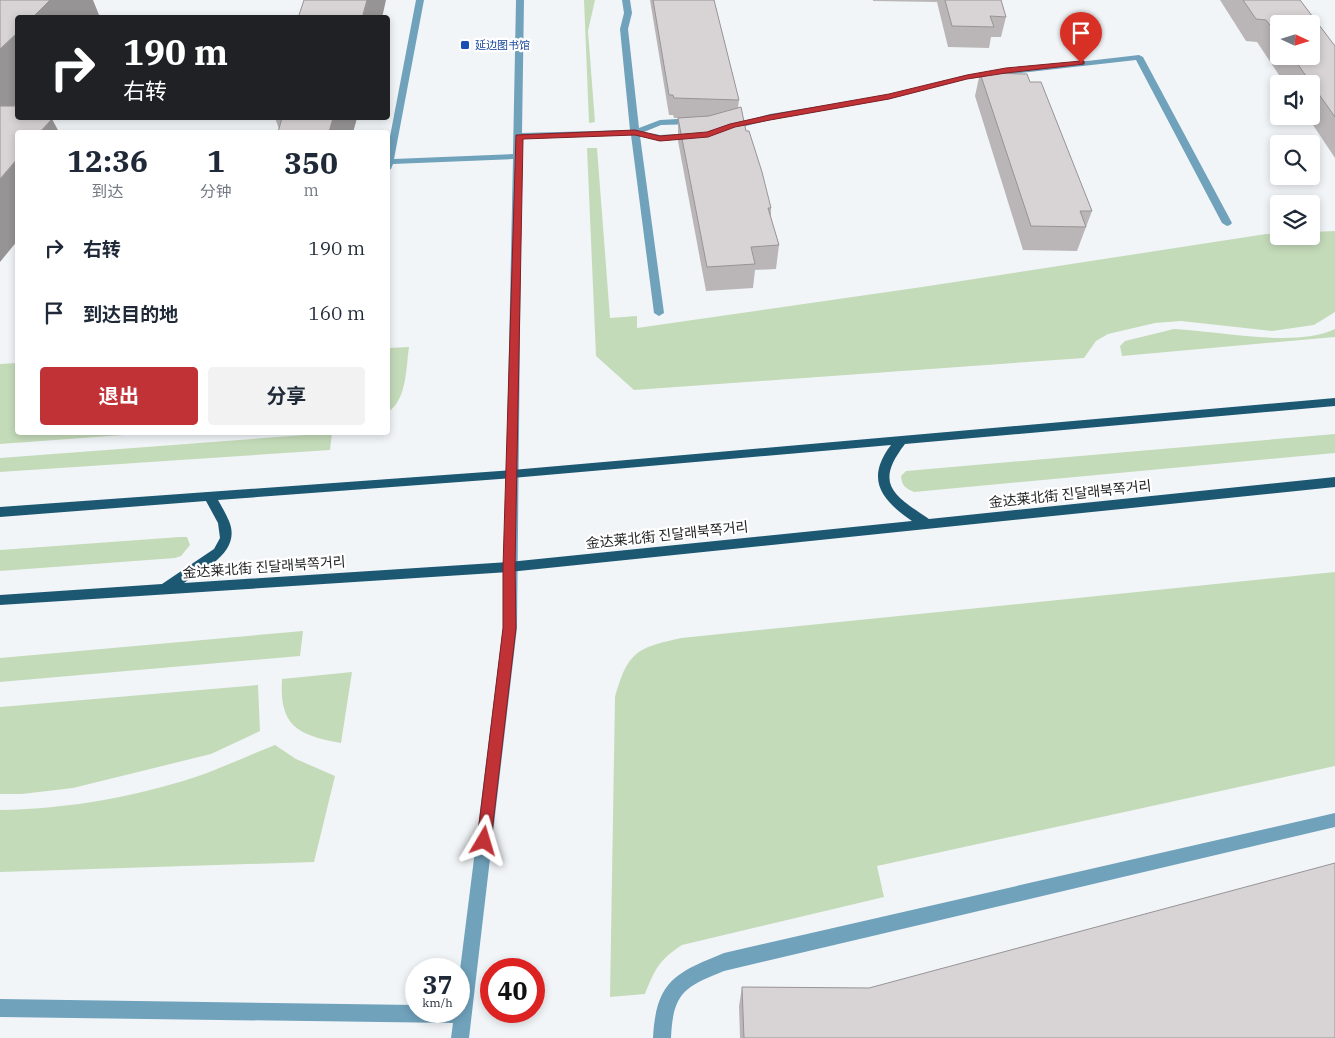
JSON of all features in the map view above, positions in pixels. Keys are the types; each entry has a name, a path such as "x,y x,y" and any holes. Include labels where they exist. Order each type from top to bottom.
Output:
{"main road":[{"path":"0,512 512,474 1335,402"},
{"path":"902,439 884,465 883,483 895,502 928,525"},
{"name":"金达莱北街 진달래북쪽거리","path":"0,600 509,567 1335,482"},
{"path":"165,589 219,552 226,538 224,523 209,496"}],"street":[{"path":"390,154 420,0"},
{"path":"470,958 510,628 509,567 519,156 520,0"},
{"path":"626,0 628,13 624,29 635,132 659,313"},
{"path":"519,136 635,132 660,138 714,130 889,97 967,77 1139,57 1227,223"},
{"path":"635,132 660,123 702,121"},
{"path":"390,164 519,156"},
{"path":"662,1038 665,1005 675,987 691,975 724,962 1335,820"},
{"path":"0,1008 405,1013"},
{"path":"460,1038 462,1023"}],"green space":[{"path":"584,0 595,0 588,31 595,122 589,123"},
{"path":"587,148 597,148 610,318 637,316 637,328 922,287 1266,234 1270,234 1270,245 1320,245 1320,232 1335,231 1335,312 1314,325 1272,331 1181,321 1155,323 1108,334 1096,341 1084,358 634,390 596,356"},
{"path":"1174,329 1279,338 1319,335 1335,329 1335,337 1122,356 1120,346 1125,341"},
{"path":"409,347 402,391 399,400 390,410 390,348"},
{"path":"15,363 15,435 124,435 0,444 0,364"},
{"path":"1335,434 1335,453 914,492 904,486 901,476 906,471"},
{"path":"305,435 332,435 330,450 0,472 0,458"},
{"path":"187,537 190,545 181,556 175,558 0,571 0,550"},
{"path":"1335,572 1335,766 877,866 884,897 682,945 668,955 659,966 645,994 610,997 615,697 630,661 644,649 681,638"},
{"path":"303,631 300,656 0,682 0,658"},
{"path":"352,672 341,743 313,736 302,732 294,726 284,708 282,679"},
{"path":"258,685 260,731 211,754 73,788 22,794 0,794 0,707"},
{"path":"275,745 296,759 335,776 314,862 0,872 0,810 79,804 131,795 207,773"}],"building":[{"path":"0,0 50,0 35,15 15,15 15,35 0,49"},
{"path":"304,0 367,0 363,15 299,15"},
{"path":"653,0 714,0 739,100 674,98 673,95 669,95"},
{"path":"945,0 1001,0 1006,17 990,16 994,27 952,26"},
{"path":"1243,0 1300,0 1311,15 1270,15 1270,25 1266,20 1256,19"},
{"path":"1320,26 1335,46 1335,117 1320,96 1320,75 1305,75 1298,65 1320,65"},
{"path":"980,73 1027,74 1030,82 1041,82 1092,211 1080,211 1086,227 1031,226"},
{"path":"0,106 15,106 15,120 51,120 42,130 15,130 15,162 0,179"},
{"path":"741,107 746,131 749,131 762,172 771,208 768,208 779,245 751,247 755,264 707,267 678,118 709,116"},
{"path":"281,120 332,120 330,130 279,130"},
{"path":"1335,863 1335,1038 744,1038 742,987 869,988"}],"place":[{"name":"延边图书馆","path":"465,45"}],"route":[{"path":"484,841 510,628 509,567 519,136 635,132 660,138 708,134 770,117 889,97 967,77 1042,66 1081,63"}]}
